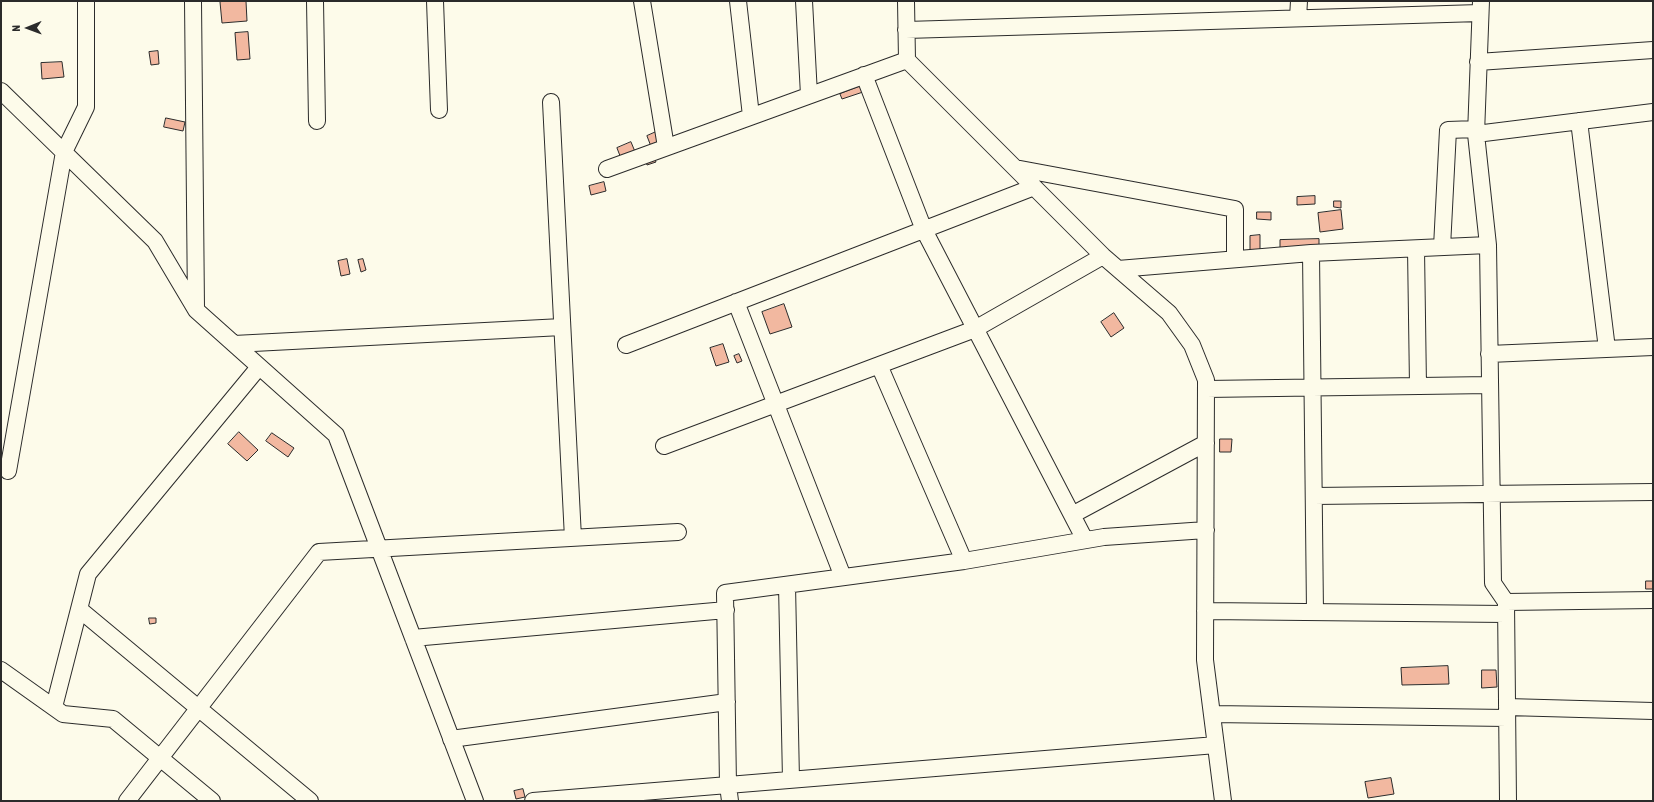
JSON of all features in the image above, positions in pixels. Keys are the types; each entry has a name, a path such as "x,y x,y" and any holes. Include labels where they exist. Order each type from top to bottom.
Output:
{"street":[{"path":"8,471 64,152 86,107 86,1"},
{"path":"193,1 196,310"},
{"path":"315,1 317,121"},
{"path":"435,1 439,110"},
{"path":"642,1 666,147"},
{"path":"738,1 751,116"},
{"path":"804,1 809,96"},
{"path":"906,1 907,60 1103,256 1169,313 1192,345 1206,380 1205,660 1223,801"},
{"path":"1298,18 1299,1"},
{"path":"906,30 1298,18 1480,7 1476,132 1488,245 1493,583 1506,608 1508,801"},
{"path":"1478,62 1653,50"},
{"path":"607,168 907,60"},
{"path":"864,75 924,230 1085,540"},
{"path":"1,91 155,241 196,310 336,435 475,801"},
{"path":"551,102 573,538"},
{"path":"1442,247 1448,130 1476,132 1653,112"},
{"path":"1579,121 1607,349"},
{"path":"1015,168 1235,209 1235,259"},
{"path":"626,345 1034,187"},
{"path":"1118,269 1311,253 1488,245"},
{"path":"1416,248 1418,386"},
{"path":"1311,253 1316,612"},
{"path":"664,446 975,329 1103,256"},
{"path":"736,302 843,577"},
{"path":"234,344 562,327"},
{"path":"1489,354 1653,347"},
{"path":"878,365 964,561"},
{"path":"54,706 88,574 259,367"},
{"path":"1206,389 1490,385"},
{"path":"1072,515 1206,443"},
{"path":"1314,496 1653,492"},
{"path":"730,801 728,785 725,593 964,561 1104,537 1206,530"},
{"path":"127,801 319,552 678,532"},
{"path":"787,585 791,780"},
{"path":"1205,611 1316,612 1506,608 1653,600"},
{"path":"79,609 310,801"},
{"path":"413,638 726,610"},
{"path":"1,670 54,706 63,714 113,719 212,801"},
{"path":"451,739 727,702"},
{"path":"1212,714 1653,711"},
{"path":"533,801 1216,745"}],"building":[{"path":"246,1 247,21 222,23 220,2"},
{"path":"248,32 250,59 237,60 235,33"},
{"path":"158,51 159,64 151,65 149,52"},
{"path":"62,62 64,77 42,79 41,63"},
{"path":"861,86 863,92 842,99 840,94"},
{"path":"166,118 185,122 183,131 164,127"},
{"path":"656,132 661,145 652,149 647,136"},
{"path":"631,142 636,154 622,161 617,148"},
{"path":"654,157 656,162 647,165 645,160"},
{"path":"604,182 606,191 591,195 589,186"},
{"path":"1315,196 1315,204 1297,205 1297,197"},
{"path":"1334,201 1341,201 1341,208 1334,207"},
{"path":"1341,210 1343,229 1320,232 1318,213"},
{"path":"1257,212 1271,212 1271,220 1257,219"},
{"path":"1260,235 1260,250 1250,250 1250,236"},
{"path":"1319,239 1319,250 1280,250 1280,240"},
{"path":"347,259 350,274 341,276 338,261"},
{"path":"363,259 366,270 361,272 358,260"},
{"path":"784,304 792,327 770,334 762,312"},
{"path":"1114,313 1124,328 1111,337 1101,322"},
{"path":"723,344 729,362 716,366 710,348"},
{"path":"739,354 742,361 737,363 734,356"},
{"path":"239,432 258,450 247,461 228,444"},
{"path":"272,433 294,448 288,457 266,441"},
{"path":"1220,439 1232,439 1231,452 1220,452"},
{"path":"1646,581 1653,581 1653,589 1646,589"},
{"path":"149,618 156,618 156,623 150,624"},
{"path":"1448,666 1449,684 1402,685 1401,668"},
{"path":"1482,670 1496,670 1497,687 1482,688"},
{"path":"1391,778 1394,794 1368,798 1365,782"},
{"path":"523,789 525,797 516,799 514,791"}]}
